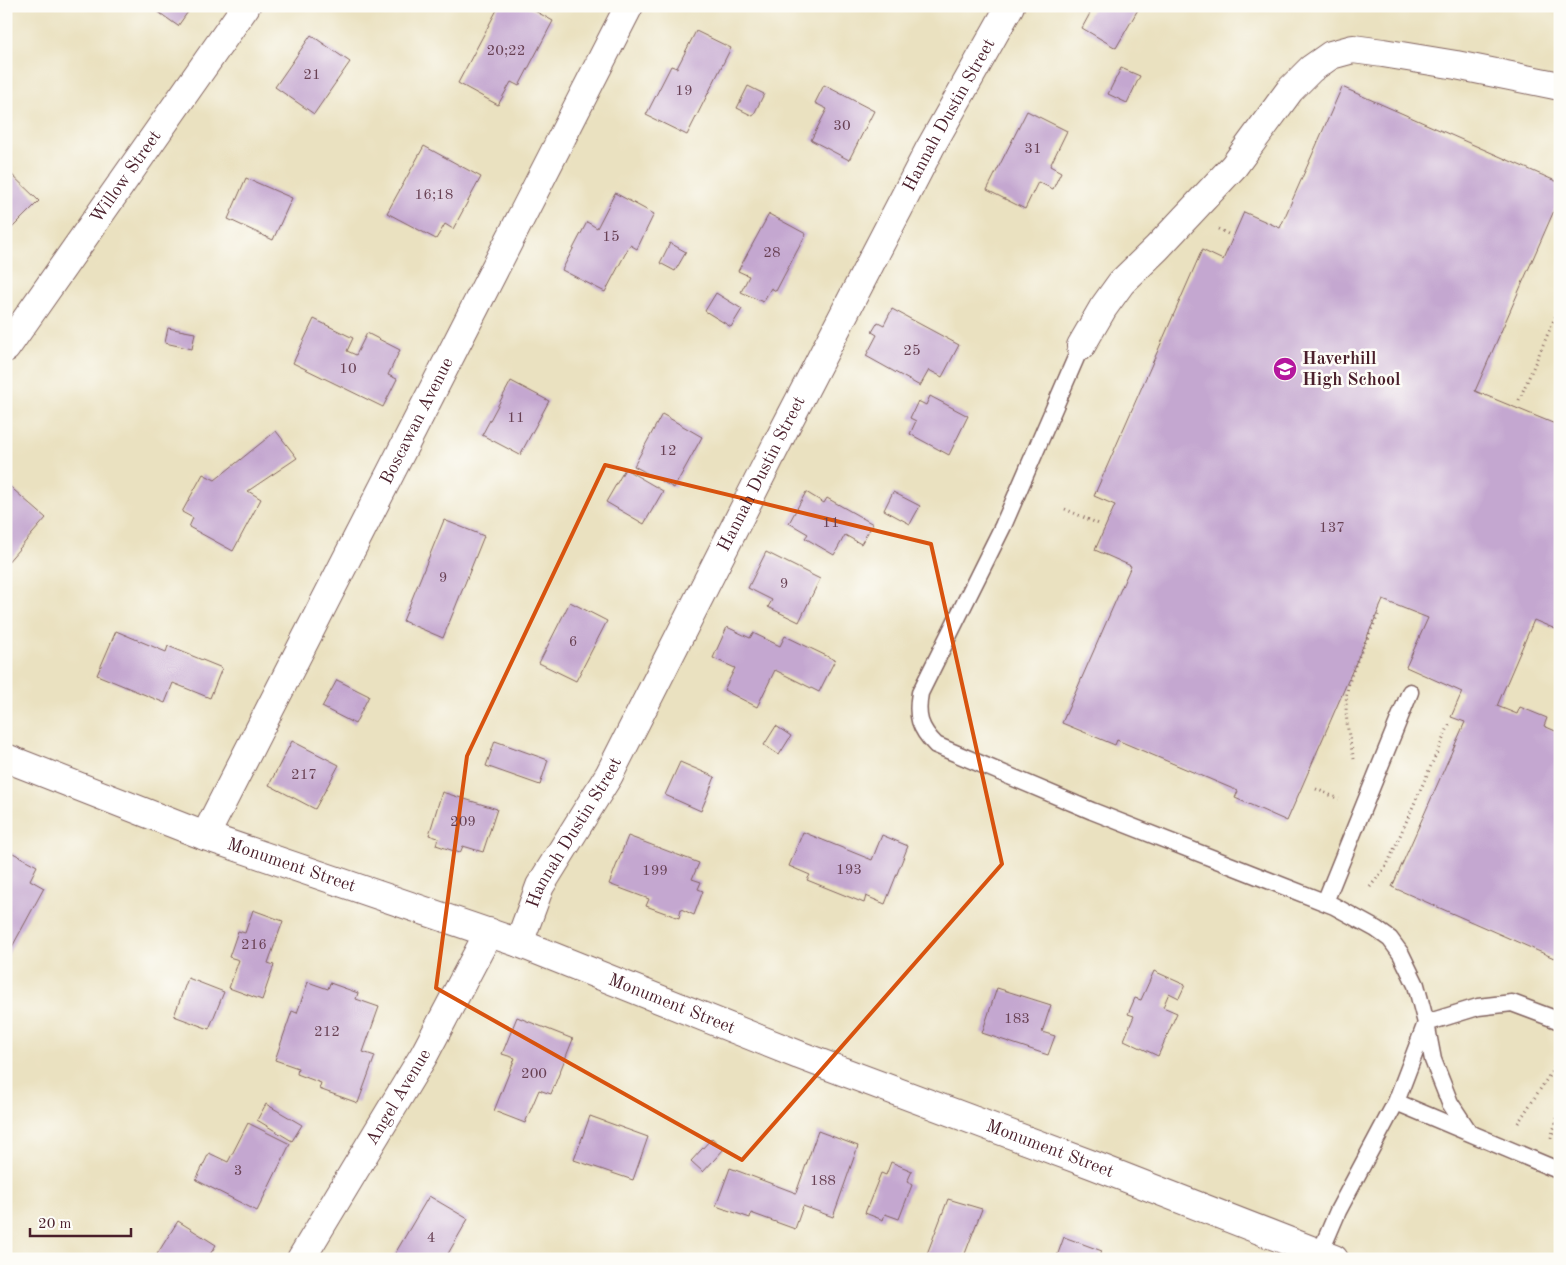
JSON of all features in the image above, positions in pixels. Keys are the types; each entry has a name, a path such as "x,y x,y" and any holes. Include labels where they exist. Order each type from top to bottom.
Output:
{"street":[{"name":"Willow Street","path":"6,348 246,6"},
{"name":"Boscawan Avenue","path":"205,836 629,6"},
{"name":"Hannah Dustin Street","path":"519,943 540,886 609,775 785,428 926,157 1010,6"},
{"path":"1080,346 1121,283 1157,248 1234,166 1290,90 1311,68 1331,55 1353,49 1383,53 1456,65 1560,86"},
{"name":"Monument Street","path":"6,758 205,836 519,943 799,1054 1327,1256"},
{"name":"Angel Avenue","path":"301,1259 424,1055 488,932"}],"lane":[{"path":"1080,346 1003,526 920,693 918,710 921,725 927,737 936,745 1092,811 1325,902 1376,929 1390,939 1401,954 1416,985 1434,1060 1444,1089 1450,1103 1469,1132"},
{"path":"1325,902 1410,692"},
{"path":"1426,1023 1478,1007 1512,1003 1560,1021"},
{"path":"1327,1256 1338,1211 1396,1102 1426,1023"},
{"path":"1396,1102 1560,1171"}],"path":[{"path":"1519,400 1560,306"},
{"path":"1065,509 1101,525"},
{"path":"1355,764 1347,718 1347,692 1356,665 1380,613"},
{"path":"1370,887 1387,865 1450,723"},
{"path":"1316,789 1342,800"},
{"path":"1518,1123 1560,1059"},
{"path":"1551,1138 1560,1102"}],"highlighted area":[{"path":"605,465 931,544 1002,864 742,1160 436,988 467,756"}],"building":[{"path":"150,6 192,6 178,26"},
{"path":"499,6 526,6 553,21 519,86 511,82 498,105 458,83"},
{"path":"1094,6 1140,6 1116,48 1082,28"},
{"path":"696,31 731,48 687,135 646,115 671,66 677,68"},
{"path":"311,35 350,62 314,114 275,87"},
{"path":"1121,68 1140,76 1127,103 1108,94"},
{"path":"824,85 874,111 849,160 811,140 827,109 815,103"},
{"path":"748,86 764,94 753,116 737,108"},
{"name":"Haverhill High School","path":"1342,87 1560,183 1560,197 1475,391 1560,426 1560,631 1534,620 1497,706 1517,714 1520,707 1547,718 1544,726 1560,733 1560,946 1554,958 1392,887 1465,722 1451,717 1462,692 1406,667 1428,618 1383,600 1287,821 1235,798 1238,791 1117,740 1115,745 1062,723 1131,566 1095,550 1115,505 1094,496 1202,250 1223,260 1244,212 1280,228"},
{"path":"1027,111 1067,131 1050,166 1061,172 1053,189 1038,182 1025,209 987,190"},
{"path":"424,146 481,177 453,229 445,224 436,239 387,213"},
{"path":"6,169 39,201 6,234"},
{"path":"246,178 292,198 273,240 228,219"},
{"path":"615,193 654,214 637,249 630,245 605,292 562,270 587,222 597,228"},
{"path":"769,214 806,234 776,291 771,288 763,302 741,292 749,276 738,271"},
{"path":"670,243 686,252 675,271 660,263"},
{"path":"716,293 742,309 731,327 705,311"},
{"path":"892,309 959,345 942,377 929,370 920,386 866,356 877,335 872,332 878,322 884,325"},
{"path":"314,319 353,338 347,351 356,355 367,333 400,350 388,375 397,379 383,407 293,363"},
{"path":"168,328 195,333 192,349 165,343"},
{"path":"511,381 549,401 520,455 482,435"},
{"path":"930,396 968,416 949,455 910,434 916,421 910,418 918,401 926,405"},
{"path":"662,414 702,437 674,488 634,466"},
{"path":"276,431 297,458 248,491 261,499 233,551 189,527 193,518 182,512 203,474 215,480"},
{"path":"625,469 663,491 644,524 606,502"},
{"path":"6,483 46,518 6,564"},
{"path":"806,492 824,503 827,498 873,524 861,544 845,535 834,555 805,538 808,534 789,523"},
{"path":"893,492 920,506 910,524 884,510"},
{"path":"444,520 484,536 443,638 403,621"},
{"path":"766,552 820,579 799,622 768,607 772,600 748,588"},
{"path":"570,602 607,621 576,681 539,663"},
{"path":"727,627 750,638 753,633 780,646 785,636 835,660 819,692 775,670 757,707 724,690 735,668 713,658"},
{"path":"116,631 166,652 168,646 222,668 210,698 173,683 165,703 97,675"},
{"path":"337,680 369,696 355,724 322,707"},
{"path":"776,726 791,736 779,755 764,745"},
{"path":"292,741 339,765 315,809 269,785"},
{"path":"495,741 548,760 540,785 486,766"},
{"path":"680,762 715,777 701,811 665,795"},
{"path":"442,792 497,809 483,852 463,846 460,853 436,845 438,838 429,835"},
{"path":"803,832 872,860 882,835 908,846 885,904 866,896 864,903 807,880 810,875 789,866"},
{"path":"628,836 699,863 692,879 701,882 698,889 703,891 694,915 681,909 679,918 646,906 649,899 609,884"},
{"path":"13,853 37,866 30,880 44,888 6,958 6,864"},
{"path":"253,910 283,921 268,963 274,965 262,1000 229,988 239,960 229,957 238,931 245,933"},
{"path":"1154,971 1185,985 1179,998 1169,993 1163,1007 1177,1013 1158,1056 1124,1040 1134,1016 1128,1014 1135,998 1141,1000"},
{"path":"188,978 224,992 209,1029 174,1016"},
{"path":"308,982 328,989 330,983 358,993 356,999 379,1007 363,1052 375,1056 358,1103 319,1089 321,1083 297,1074 298,1068 275,1060 292,1011 297,1013"},
{"path":"997,988 1051,1005 1042,1032 1055,1036 1048,1055 982,1033"},
{"path":"517,1017 573,1039 551,1094 539,1090 525,1123 494,1111 515,1058 502,1054"},
{"path":"266,1104 302,1125 292,1141 257,1120"},
{"path":"590,1116 648,1137 633,1180 574,1160"},
{"path":"248,1123 290,1144 257,1211 196,1180 209,1153 228,1162"},
{"path":"818,1131 858,1146 833,1217 803,1206 795,1229 751,1213 750,1218 716,1206 730,1168 796,1193"},
{"path":"712,1138 724,1149 703,1172 691,1161"},
{"path":"891,1162 912,1171 907,1182 912,1185 899,1219 885,1214 883,1220 865,1213 881,1173 886,1175"},
{"path":"429,1196 468,1219 445,1259 397,1259 393,1257"},
{"path":"948,1199 982,1209 963,1259 925,1259"},
{"path":"178,1221 216,1245 207,1259 154,1259"},
{"path":"1064,1237 1102,1251 1099,1259 1056,1259"}],"place":[{"name":"Haverhill High School","path":"1285,369"}]}
